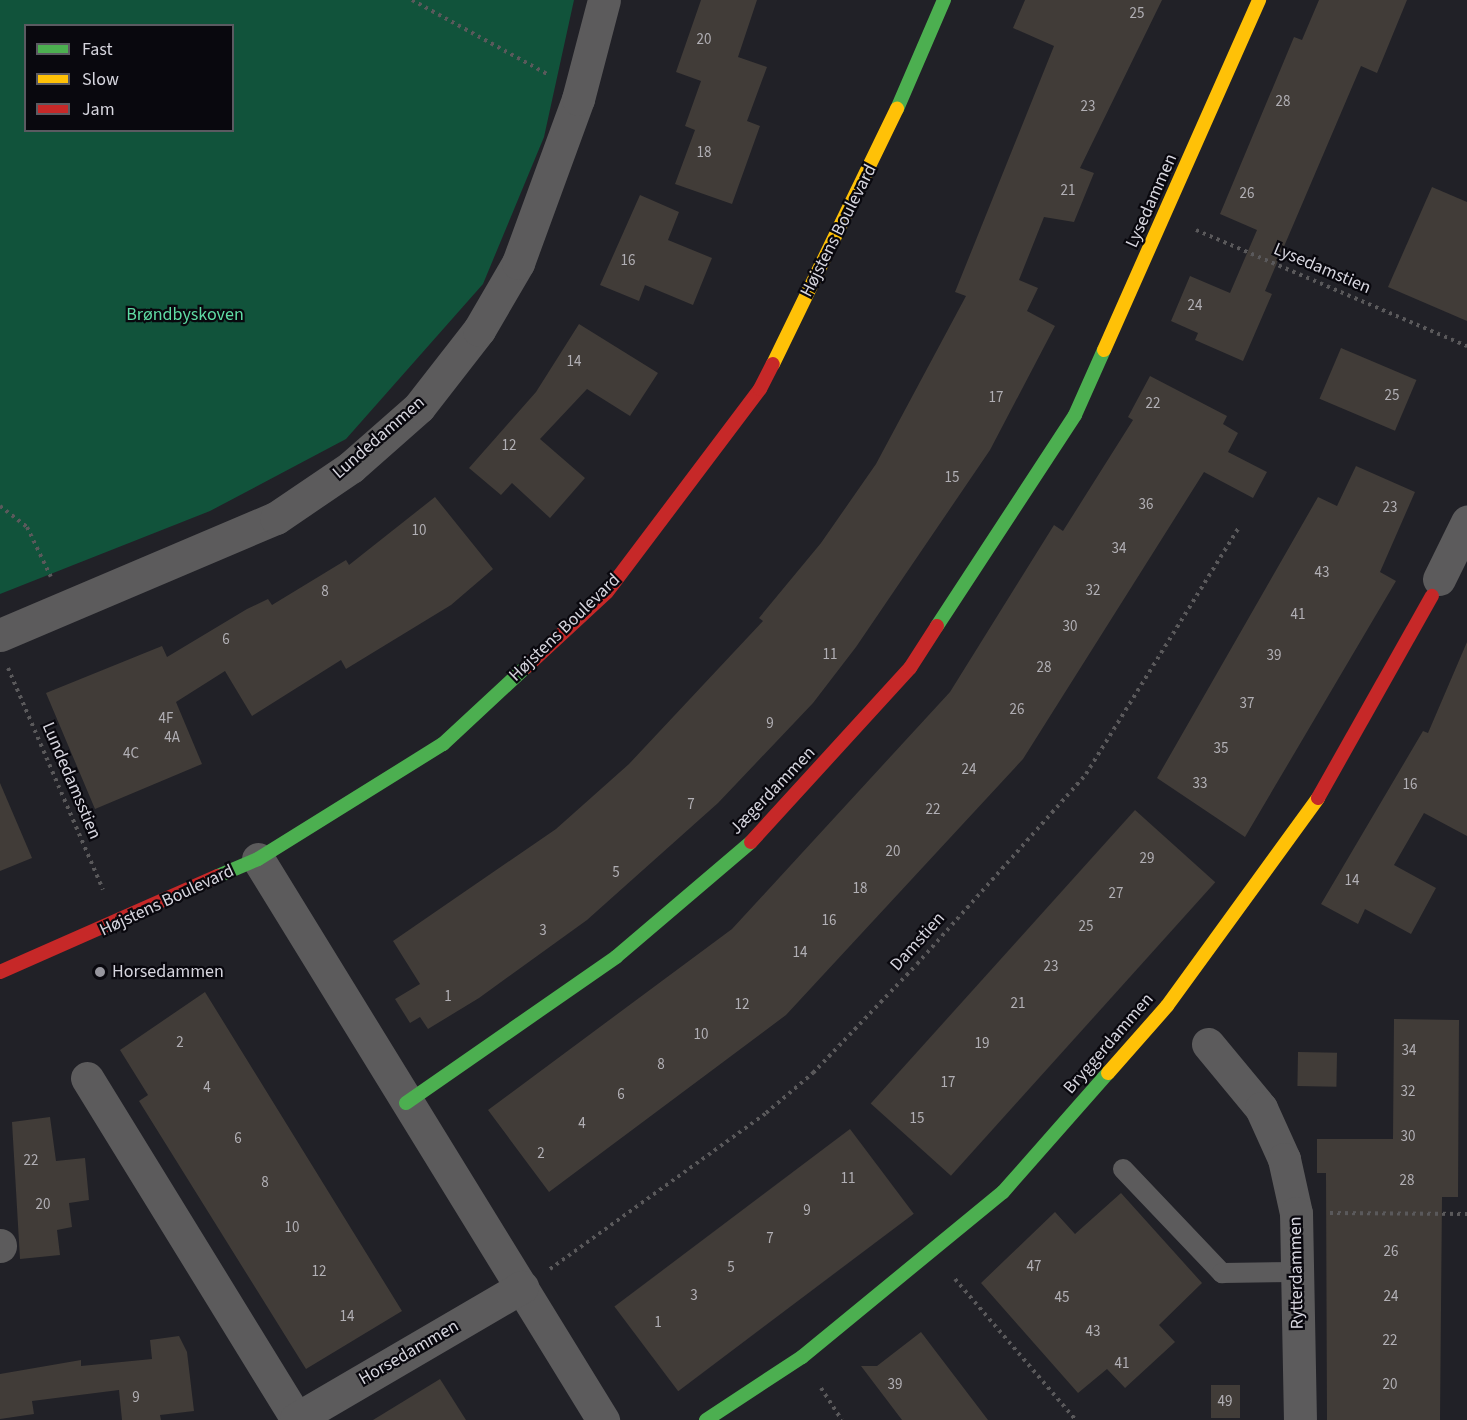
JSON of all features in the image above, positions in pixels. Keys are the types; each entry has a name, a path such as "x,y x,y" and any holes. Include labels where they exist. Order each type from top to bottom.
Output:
{"street":[{"name":"Lundedammen","path":"2,647 65,607 276,518 351,467 419,407 479,330 518,263 578,99 604,0"},
{"name":"Højstens Boulevard","path":"0,972 119,924 258,859 443,744 607,592 760,389 870,172 944,0"},
{"name":"Lysedammen","path":"1075,416 1165,217 1259,0"},
{"name":"Jægerdammen","path":"406,1103 616,957 766,830 910,668 1075,416"},
{"path":"1435,587 1467,522"},
{"name":"Bryggerdammen","path":"706,1420 802,1357 929,1248 1003,1192 1219,941 1359,731 1435,587"},
{"path":"258,859 603,1420"},
{"name":"Rytterdammen","path":"1208,1044 1261,1108 1284,1159 1296,1213 1300,1420"},
{"name":"Horsedammen","path":"87,1078 297,1420 522,1287"}],"lane":[{"path":"1123,1169 1222,1273 1297,1272"}],"path":[{"path":"412,0 541,68 578,99"},
{"name":"Lysedamstien","path":"1165,217 1467,346"},
{"path":"0,506 27,527 65,607"},
{"name":"Damstien","path":"522,1287 620,1222 766,1113 813,1073 917,964 1086,774 1240,526"},
{"name":"Lundedamsstien","path":"2,647 119,924"},
{"path":"1296,1213 1467,1214"},
{"path":"929,1248 1076,1420"}],"green space":[{"name":"Brøndbyskoven","path":"0,0 574,0 544,137 483,284 346,439 210,511 0,594"}],"building":[{"path":"701,0 757,0 738,57 767,67 747,121 760,126 732,204 675,184 695,130 685,126 701,81 676,72"},
{"path":"1025,0 1162,0 1080,168 1094,173 1074,222 1044,217 1019,280 1038,288 1027,311 1055,326 990,450 856,647 813,703 718,803 587,920 479,998 428,1029 420,1017 410,1023 395,999 420,984 393,941 556,829 629,764 763,621 759,618 821,543 876,464 966,296 955,292 1054,46 1013,28"},
{"path":"1319,0 1407,0 1377,73 1361,66 1265,291 1272,294 1243,361 1195,340 1198,333 1171,321 1190,276 1230,293 1257,230 1220,214 1294,37 1302,40"},
{"path":"1432,187 1467,202 1467,321 1388,287"},
{"path":"640,195 679,212 668,240 712,258 693,305 645,285 639,301 600,285"},
{"path":"579,324 658,373 630,416 587,389 540,439 585,478 550,518 512,483 501,495 469,468 536,392"},
{"path":"1341,348 1416,380 1395,431 1320,399"},
{"path":"1150,376 1227,416 1223,424 1238,433 1228,452 1267,472 1253,498 1204,472 1023,759 786,1015 549,1192 488,1110 732,929 950,692 1054,525 1063,531 1133,420 1128,417"},
{"path":"1356,466 1415,492 1380,572 1396,581 1245,837 1157,778 1318,497 1337,506"},
{"path":"435,497 493,569 451,605 346,669 341,660 252,716 225,671 176,702 202,764 95,809 46,693 162,646 167,657 247,609 268,599 272,605 346,560 349,565"},
{"path":"1467,642 1467,836 1424,813 1394,865 1436,888 1411,934 1365,909 1358,924 1321,904 1423,731 1428,733"},
{"path":"0,783 32,858 0,871"},
{"path":"1135,810 1215,882 951,1176 871,1104"},
{"path":"205,992 402,1311 306,1369 139,1101 148,1095 120,1050"},
{"path":"1394,1019 1459,1020 1458,1197 1442,1197 1440,1420 1327,1420 1326,1173 1317,1173 1317,1139 1393,1139"},
{"path":"1298,1052 1337,1053 1336,1087 1297,1086"},
{"path":"50,1117 56,1161 85,1158 89,1200 69,1203 72,1227 57,1230 60,1255 20,1259 12,1122"},
{"path":"850,1129 914,1214 678,1391 614,1307"},
{"path":"1121,1193 1202,1283 1159,1325 1175,1342 1125,1388 1107,1369 1078,1393 981,1283 1055,1212 1075,1234"},
{"path":"921,1332 988,1420 902,1420 861,1366 877,1366"},
{"path":"179,1336 187,1352 194,1411 160,1415 161,1420 122,1420 119,1390 32,1401 34,1414 0,1419 0,1374 81,1360 81,1366 152,1359 150,1340"},
{"path":"440,1379 466,1420 373,1420"},
{"path":"1211,1385 1240,1385 1240,1418 1211,1418"}],"traffic: fast":[{"path":"897,109 944,0"},
{"path":"937,626 1075,415 1104,350"},
{"path":"218,876 258,859 443,744 526,667"},
{"path":"406,1103 616,957 751,842"},
{"path":"706,1420 802,1357 1003,1192 1108,1073"}],"traffic: slow":[{"path":"1104,350 1259,0"},
{"path":"773,364 897,109"},
{"path":"1108,1073 1167,1006 1318,798"}],"traffic: jam":[{"path":"526,667 607,592 760,389 773,364"},
{"path":"1318,798 1432,596"},
{"path":"751,842 910,668 937,626"},
{"path":"0,972 218,876"}],"place":[{"name":"Horsedammen","path":"100,972"}]}
